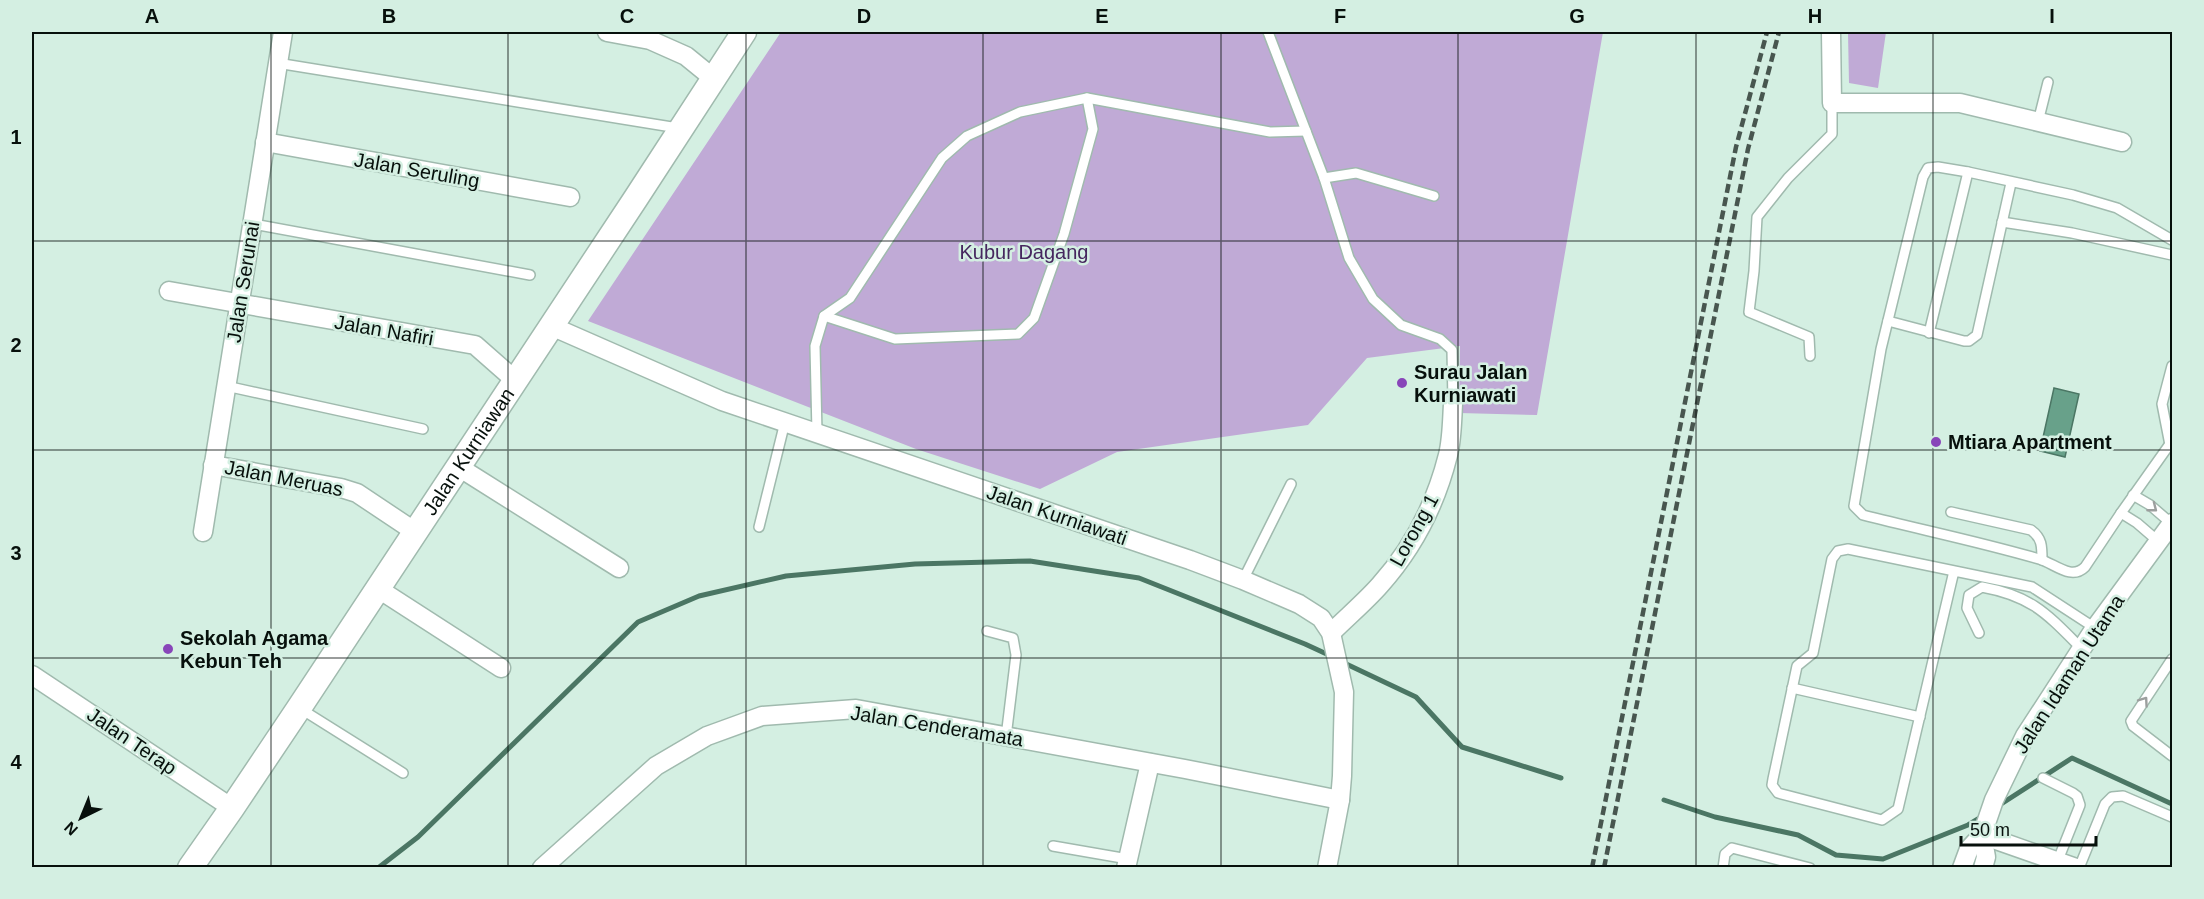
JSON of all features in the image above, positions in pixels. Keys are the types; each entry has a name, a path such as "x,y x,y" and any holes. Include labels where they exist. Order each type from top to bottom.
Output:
{"street":[{"name":"Jalan Serunai","path":"203,532 283,32"},
{"path":"607,32 650,40 686,56 713,78"},
{"name":"Jalan Kurniawan","path":"189,867 299,708 744,32"},
{"path":"1831,32 1832,103 1960,103 2122,142"},
{"name":"Jalan Seruling","path":"265,142 570,198"},
{"name":"Jalan Nafiri","path":"169,291 476,345 516,381"},
{"name":"Jalan Kurniawati","path":"551,326 722,401 1243,580 1299,604 1321,618 1332,639 1344,692 1340,800 1327,867"},
{"name":"Lorong 1","path":"1332,639 1380,585 1424,522 1435,497 1448,453 1453,405"},
{"name":"Jalan Meruas","path":"213,465 357,493 414,531"},
{"path":"457,466 619,568"},
{"name":"Jalan Idaman Utama","path":"1962,867 1969,849 1982,835 1992,807 2025,736 2095,628 2172,523"},
{"path":"377,588 501,668"},
{"name":"Jalan Terap","path":"32,675 232,808"},
{"name":"Jalan Cenderamata","path":"542,867 656,766 707,736 762,716 856,709 1340,800"},
{"path":"1127,863 1150,763"},
{"path":"1982,835 2037,861 2058,860 2077,867"},
{"name":"Jalan Idaman Utama","path":"1982,835 1986,857 1983,867"}],"lane":[{"path":"1268,32 1324,178 1349,258 1373,299 1401,325 1440,339 1452,350 1453,405"},
{"path":"277,63 681,128"},
{"path":"2038,122 2048,82"},
{"path":"817,433 815,346 824,316 850,298 942,158 967,136 1020,112 1087,98 1270,132 1306,131"},
{"path":"824,316 895,339 1018,334 1034,318 1064,234 1093,129 1087,98"},
{"path":"1810,356 1809,337 1749,312 1754,271 1756,217 1788,178 1832,134 1832,103"},
{"path":"2172,240 2117,208 2073,195 1934,166 1925,172 1888,321 1853,502 1856,510 1863,515 2042,560 2070,573 2081,571 2171,443 2162,404 2172,366"},
{"path":"1929,333 1968,172"},
{"path":"1324,178 1356,173 1434,196"},
{"path":"1888,321 1964,341 1969,341 1977,335 2011,183"},
{"path":"2002,222 2172,255"},
{"path":"253,224 530,275"},
{"path":"226,386 423,429"},
{"path":"759,527 785,422"},
{"path":"1243,580 1291,483"},
{"path":"2133,495 2172,523"},
{"path":"1951,512 2031,530 2038,536 2042,545 2042,560"},
{"path":"2121,513 2159,542"},
{"path":"1954,571 1898,809 1882,820 1783,796 1774,790 1773,780 1797,666 1813,653 1832,559 1838,551 1848,549 2032,587 2095,628"},
{"path":"1979,633 1967,608 1969,595 1982,587 2005,591 2031,601 2082,649"},
{"path":"987,631 1012,638 1016,655 1006,737"},
{"path":"2172,659 2131,721 2133,726 2172,756"},
{"path":"1792,688 1920,717"},
{"path":"299,708 403,773"},
{"path":"2043,778 2077,796 2080,805 2058,860"},
{"path":"2077,867 2105,804 2112,797 2122,796 2172,817"},
{"path":"1053,846 1127,863"},
{"path":"1723,867 1725,854 1732,848 1810,867"}],"green space":[{"name":"Kubur Dagang","path":"781,32 1603,32 1537,415 1459,413 1460,346 1367,358 1308,425 1117,452 1040,489 916,449 588,321"},
{"path":"1848,32 1886,32 1878,88 1849,83"}],"shaded area":[{"path":"2054,388 2079,394 2065,457 2040,451"}],"waterway":[{"path":"378,868 418,837 638,622 699,596 786,576 915,564 1030,561 1139,578 1331,656"},
{"path":"1342,662 1416,697 1462,747 1561,778"},
{"path":"1998,806 2072,758 2172,804"},
{"path":"1664,800 1715,817 1798,835 1836,855 1883,859 1968,825 1983,816"}],"railway":[{"path":"1592,868 1736,147 1767,32"},
{"path":"1604,868 1748,149 1779,32"}],"place":[{"name":"Surau Jalan Kurniawati","path":"1402,383"},
{"name":"Mtiara Apartment","path":"1936,442"},
{"name":"Sekolah Agama Kebun Teh","path":"168,649"}]}
